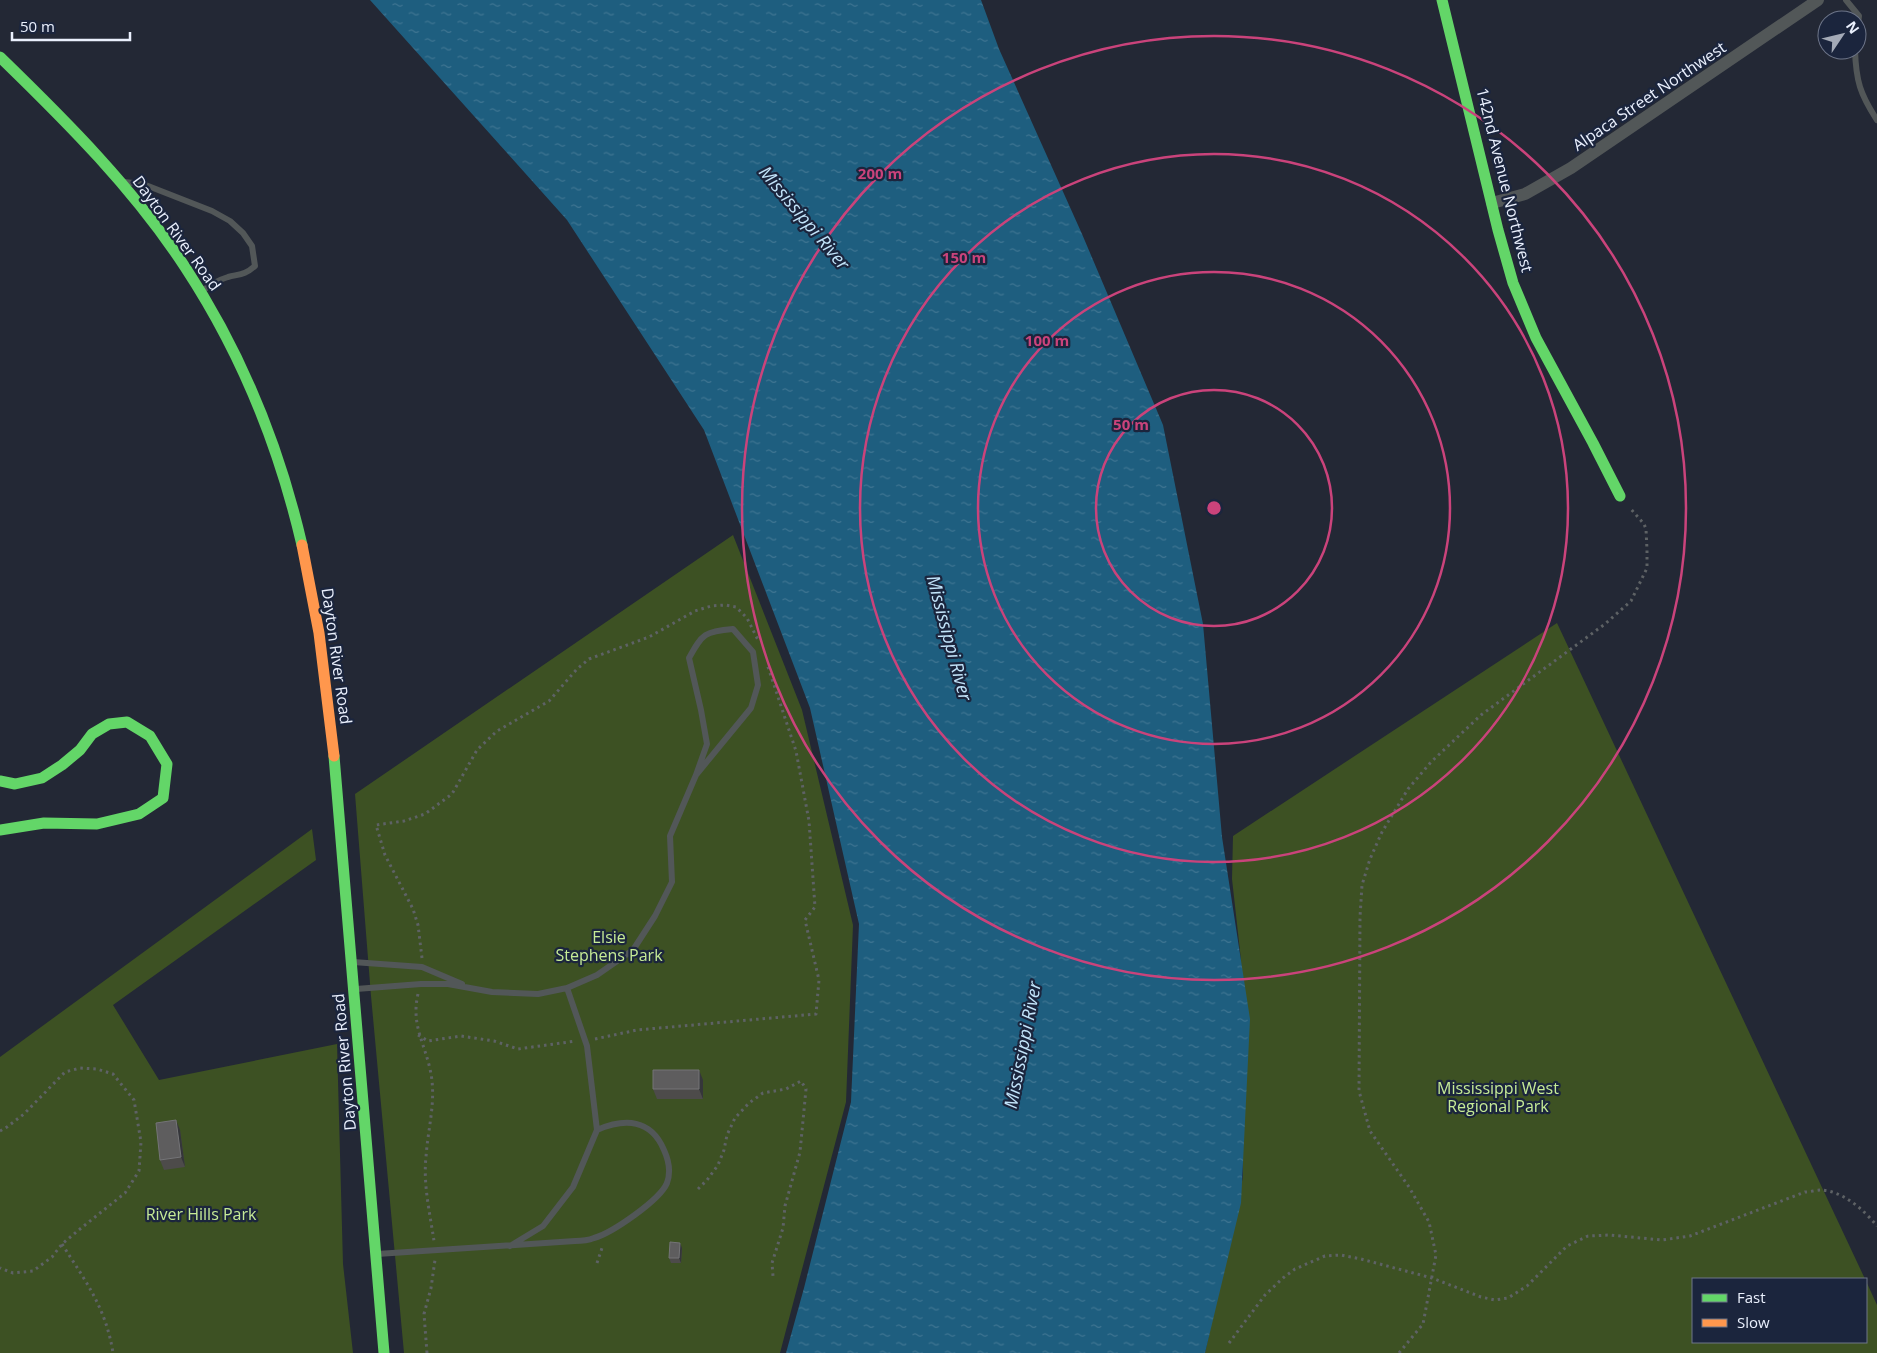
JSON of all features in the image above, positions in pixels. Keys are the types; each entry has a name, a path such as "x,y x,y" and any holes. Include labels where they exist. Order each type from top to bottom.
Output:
{"main road":[{"name":"142nd Avenue Northwest","path":"1442,0 1458,59 1501,244 1513,283 1528,322 1561,387 1604,460 1620,496"},
{"name":"Dayton River Road","path":"0,57 108,166 158,230 201,292 230,344 258,405 283,472 302,543 316,613 326,684 337,786 384,1353"},
{"path":"0,781 15,784 42,778 62,766 80,750 92,734 109,724 127,722 150,736 167,764 163,798 139,814 97,824 44,823 0,830"}],"street":[{"name":"Alpaca Street Northwest","path":"1492,203 1525,194 1571,168 1818,0"}],"lane":[{"path":"1846,0 1854,10"},
{"path":"1856,60 1858,84 1864,100 1877,120"},
{"path":"120,182 143,184 212,211 230,221 243,233 252,246 255,266 246,274 228,277 214,283 201,292"},
{"path":"354,989 448,984 492,992 538,994 567,988 597,975 633,950 655,916 672,882 670,836 707,744 689,658 699,640 713,630 733,629 752,652 758,685 752,708 696,775"},
{"path":"352,962 422,967 475,989"},
{"path":"510,1246 543,1226 573,1187 597,1130 585,1040 567,988"},
{"path":"376,1254 576,1241 594,1239 601,1236 647,1206 658,1195 666,1186 670,1167 661,1144 653,1132 642,1126 628,1123 613,1124 597,1130"}],"path":[{"path":"1399,1353 1423,1324 1436,1255 1428,1222 1409,1188 1370,1131 1359,1091 1360,917 1362,886 1370,858 1382,832 1408,790 1431,762 1481,715 1605,624 1631,601 1648,568 1646,529 1644,524 1620,496"},
{"path":"422,967 418,925 413,909 386,855 376,825 404,821 425,814 452,794 477,750 497,731 549,701 577,669 589,659 650,637 695,611 711,606 725,605 736,607 747,618 761,648"},
{"path":"418,1035 428,1040 461,1036 478,1038 518,1049 585,1040 637,1030 816,1014 819,980 805,920 815,907 809,821 796,751 764,658"},
{"path":"421,984 417,1000 416,1018 418,1035 430,1068 434,1090 425,1159 428,1205 435,1250 435,1265 424,1314 427,1353"},
{"path":"0,1131 24,1114 65,1072 88,1068 113,1074 134,1100 141,1142 140,1171 125,1193 62,1244 52,1257 33,1271 13,1273 0,1268"},
{"path":"698,1189 718,1165 727,1135 735,1118 749,1103 763,1093 786,1089 801,1081 806,1089 800,1152 785,1206 783,1228 772,1263 773,1276"},
{"path":"1229,1343 1265,1295 1283,1278 1295,1269 1325,1256 1361,1259 1432,1278 1481,1297 1495,1300 1508,1298 1527,1286 1567,1246 1588,1236 1610,1235 1662,1240 1690,1236 1805,1192 1821,1190 1837,1194 1867,1213 1877,1226"},
{"path":"597,1263 602,1248 601,1236"},
{"path":"62,1244 98,1302 110,1332 113,1353"}],"green space":[{"name":"Elsie Stephens Park","path":"733,535 802,710 853,925 846,1102 780,1353 404,1353 371,996 355,794"},
{"name":"Mississippi West Regional Park","path":"1557,623 1865,1278 1692,1278 1692,1343 1867,1343 1867,1283 1877,1305 1877,1353 1205,1353 1243,1177 1241,960 1232,879 1233,836"},
{"name":"River Hills Park","path":"312,829 316,860 113,1005 159,1080 337,1044 343,1264 353,1353 0,1353 0,1057"}],"water":[{"name":"Mississippi River","path":"370,0 981,0 999,49 1082,234 1163,425 1203,624 1222,837 1250,1019 1241,1203 1205,1353 786,1353 851,1102 859,924 810,708 704,430 567,220"}],"building":[{"path":"653,1070 699,1070 699,1089 653,1089"},
{"path":"176,1120 181,1157 160,1160 156,1123"},
{"path":"670,1242 680,1243 679,1258 669,1258"}],"traffic: fast":[{"path":"1442,0 1498,230 1513,283 1536,338 1620,496"},
{"path":"0,57 75,131 122,183 165,238 205,299 241,366 270,436 293,508 302,545"},
{"path":"0,781 15,784 42,778 80,750 92,734 109,724 127,722 150,736 167,764 163,798 139,814 97,824 44,823 0,830"},
{"path":"334,756 384,1353"}],"traffic: slow":[{"path":"302,545 319,633 334,756"}]}
